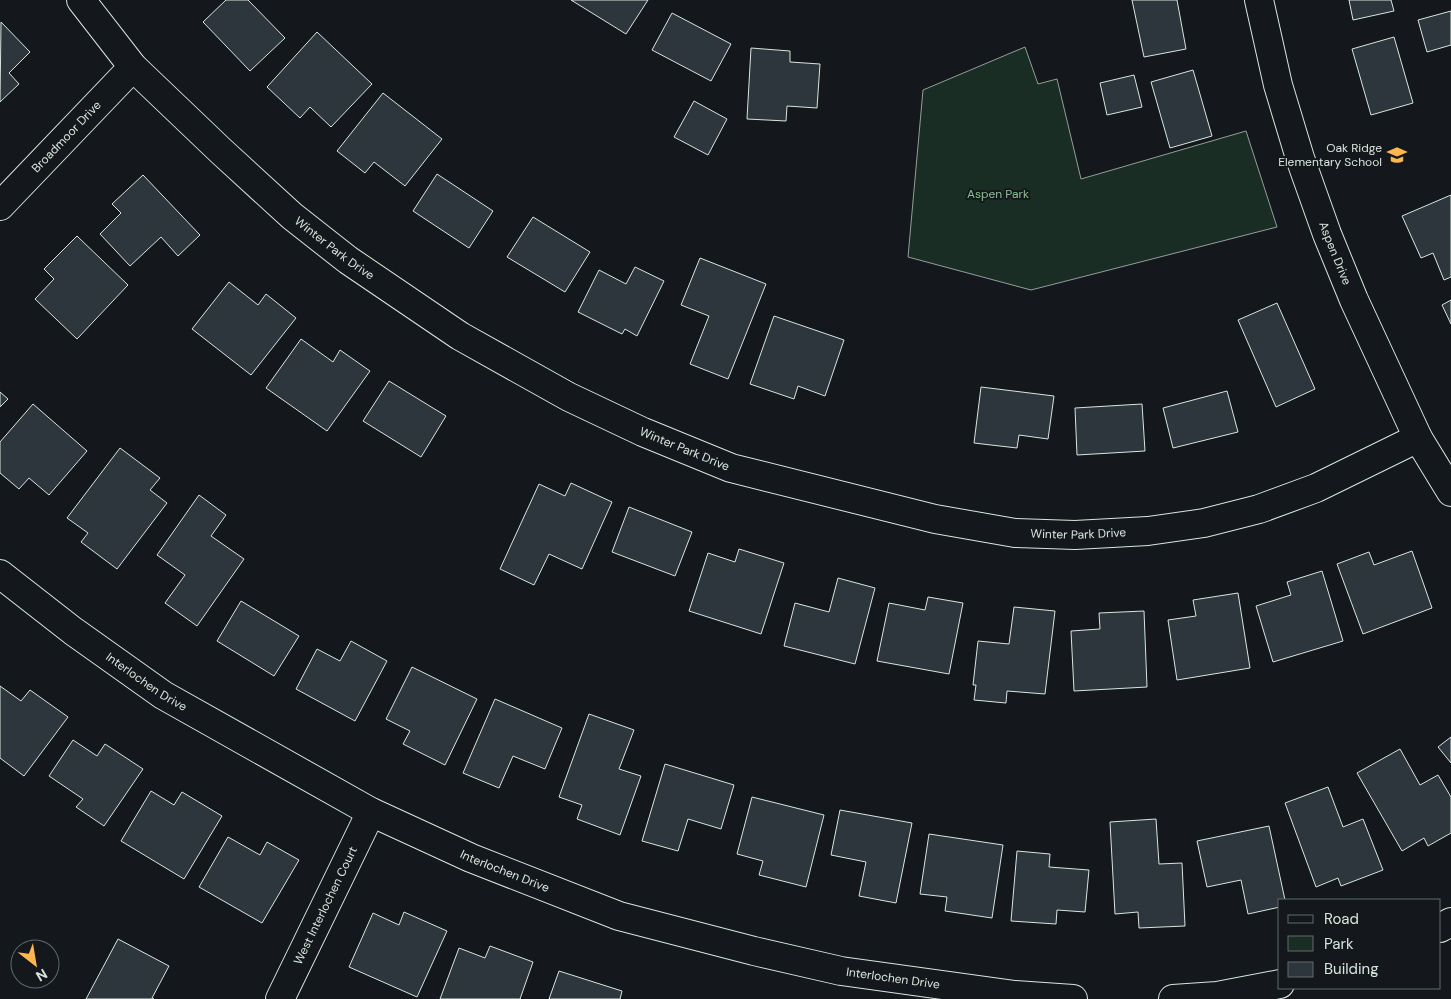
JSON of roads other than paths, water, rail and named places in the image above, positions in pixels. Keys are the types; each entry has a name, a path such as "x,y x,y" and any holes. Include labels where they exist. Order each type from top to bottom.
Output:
{"street":[{"name":"Winter Park Drive","path":"81,0 133,67 292,216 348,260 407,302 460,336 569,397 643,432 731,468 935,519 1015,533 1075,535 1148,531 1204,523 1259,509 1316,488 1418,438"},
{"name":"Aspen Drive","path":"1259,0 1278,85 1300,158 1318,208 1354,300 1418,438 1451,492"},
{"name":"Broadmoor Drive","path":"0,206 133,67"},
{"name":"Interlochen Drive","path":"0,574 73,632 163,695 371,812 471,858 619,916 754,952 944,992 1074,999"},
{"name":"West Interlochen Court","path":"280,999 371,812"},
{"path":"1173,999 1218,996 1278,984"}],"place":[{"name":"Oak Ridge Elementary School","path":"1397,155"}],"park label":[{"name":"Aspen Park","path":"998,194"}]}
